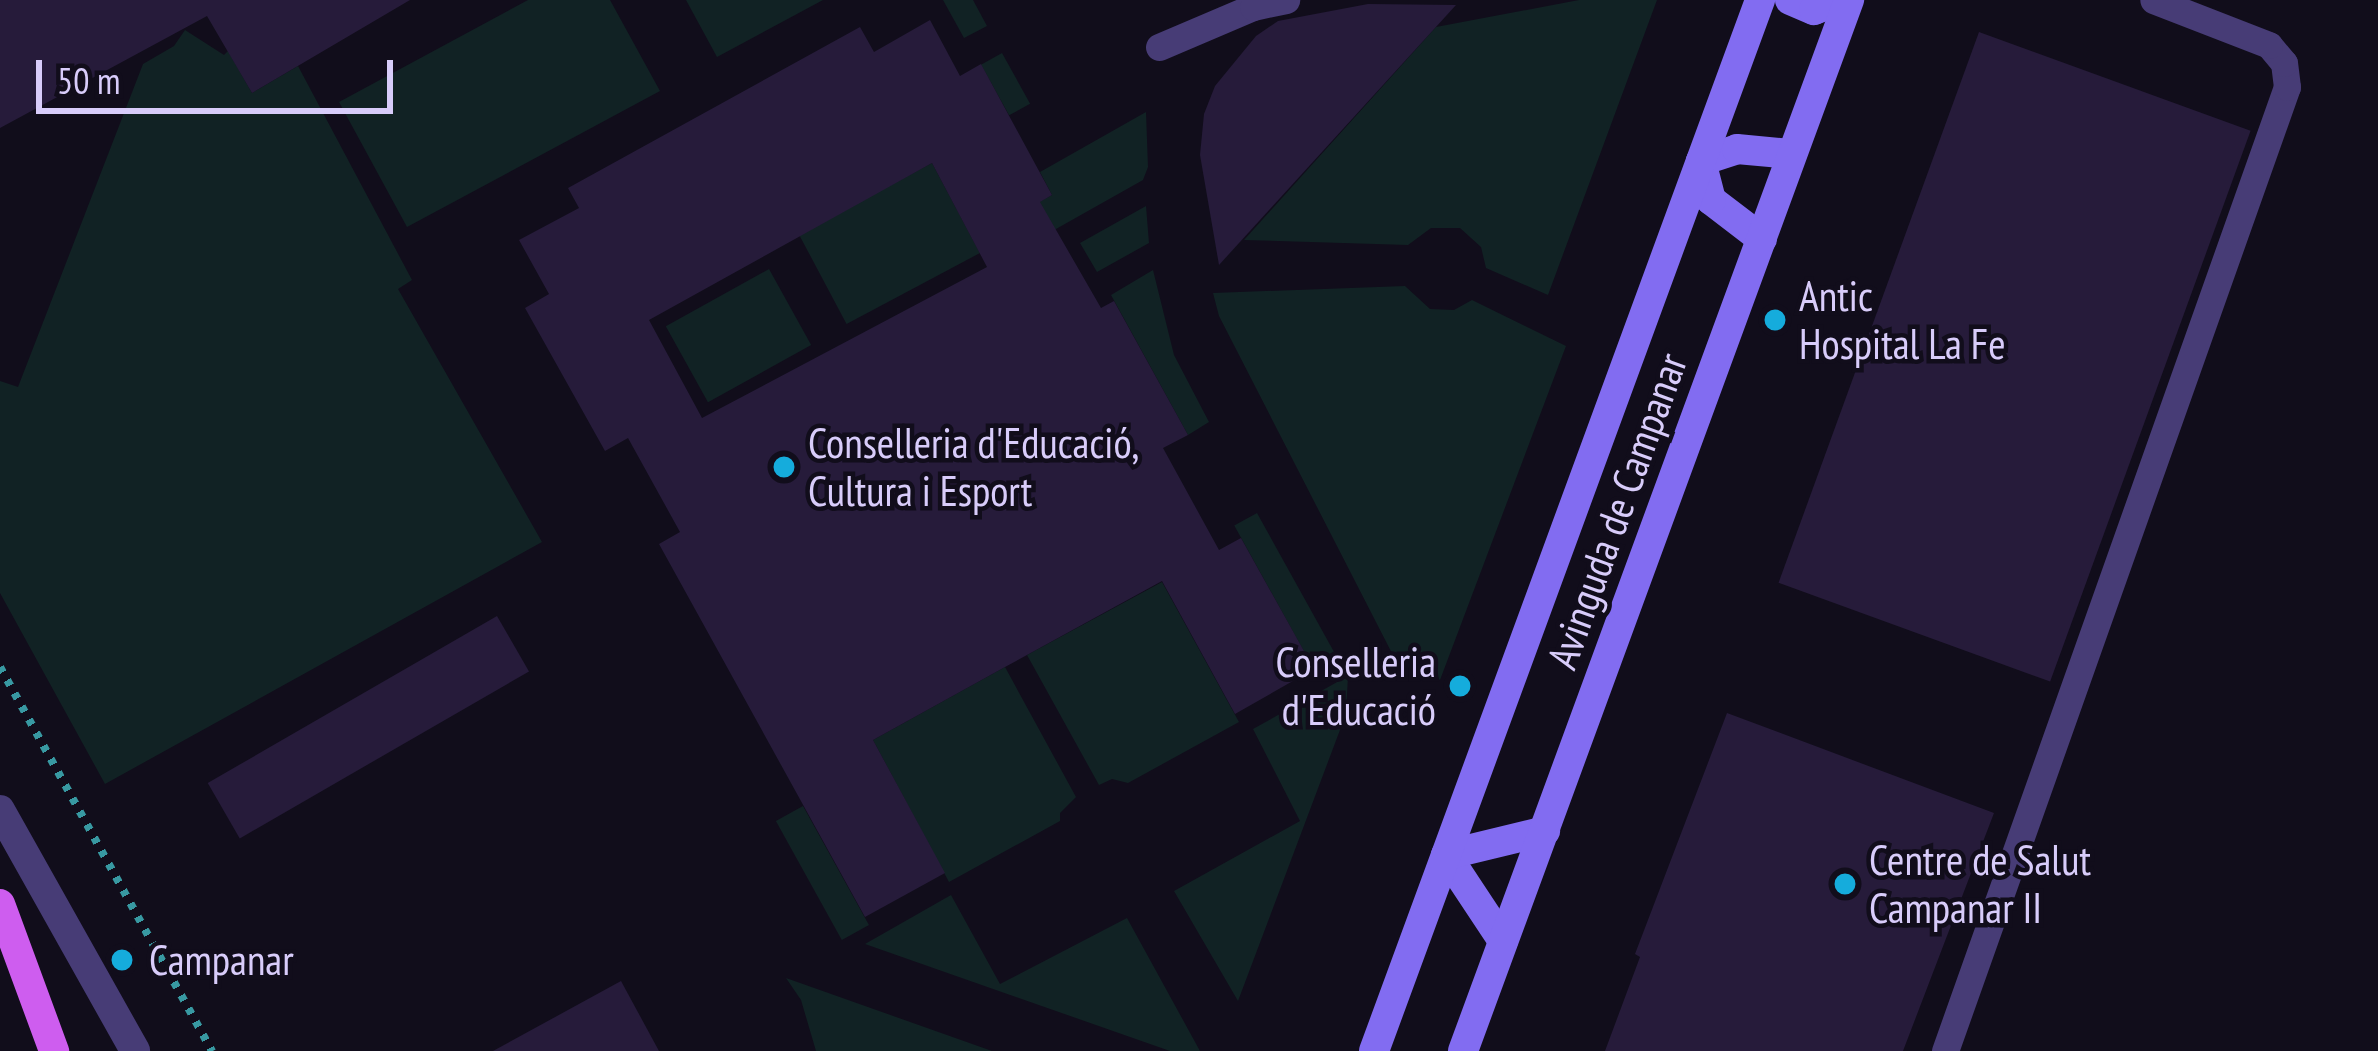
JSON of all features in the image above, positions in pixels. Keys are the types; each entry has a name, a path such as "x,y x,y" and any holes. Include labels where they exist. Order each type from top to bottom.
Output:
{"main road":[{"name":"Avinguda de Campanar","path":"1374,1051 1760,0"},
{"path":"1790,0 1814,10 1846,0"},
{"name":"Avinguda de Campanar","path":"1463,1051 1846,0"},
{"path":"1762,239 1711,200 1701,161 1737,149 1791,154"},
{"path":"1503,941 1446,855 1545,831"},
{"path":"0,904 54,1051"}],"street":[{"path":"0,810 135,1051"}],"lane":[{"path":"1159,47 1253,8 1286,0"},
{"path":"1945,1051 2287,87 2284,63 2269,45 2153,0"}],"path":[{"path":"0,667 212,1051"}],"shaded area":[{"path":"528,0 610,0 660,91 407,227 339,102"},
{"path":"686,0 823,0 717,57"},
{"path":"943,0 973,0 987,26 964,38"},
{"path":"1579,0 1657,0 1548,295 1486,268 1481,247 1460,228 1431,228 1408,245 1244,240 1436,27"},
{"path":"185,30 224,55 228,51 252,93 298,66 412,280 398,289 542,542 105,784 0,593 0,381 18,387 143,64 174,46"},
{"path":"1002,53 1030,104 1009,115 981,65"},
{"path":"1146,112 1148,167 1143,180 1010,255 994,227 1052,195 1040,172"},
{"path":"932,163 980,253 847,324 799,234"},
{"path":"1146,206 1149,243 1097,272 1080,243"},
{"path":"769,269 811,345 708,402 666,326"},
{"path":"1153,270 1174,355 1209,422 1188,435 1111,295"},
{"path":"1405,286 1430,309 1454,310 1472,300 1566,346 1440,680 1397,663 1219,316 1213,293"},
{"path":"1257,513 1340,663 1317,675 1234,526"},
{"path":"1162,582 1239,722 1128,783 1112,779 1099,785 1027,655"},
{"path":"1005,667 1076,797 1060,813 1060,821 949,882 873,740"},
{"path":"1348,676 1346,714 1238,1001 1174,891 1300,821 1253,729"},
{"path":"803,806 869,925 842,940 776,821"},
{"path":"951,895 1000,984 1127,918 1200,1051 1170,1051 865,944"},
{"path":"786,978 992,1051 816,1051 801,1000"}],"building":[{"path":"0,0 410,0 252,93 207,16 0,128"},
{"path":"1368,4 1456,5 1219,265 1200,155 1204,114 1215,86 1256,36 1278,21"},
{"name":"Conselleria d'Educació, Cultura i Esport","path":"930,20 960,76 981,64 1052,195 1040,202 1101,308 1114,301 1188,435 1163,448 1219,550 1241,538 1314,669 1235,714 1162,581 1005,667 873,740 945,873 865,917 659,544 680,532 628,438 605,451 525,308 549,294 519,240 579,208 568,188 860,27 874,52","holes":["932,163 987,267 702,418 649,320"]},
{"path":"1979,32 2251,131 2050,682 1779,583"},
{"path":"497,616 529,671 240,838 208,783"},
{"name":"Centre de Salut Campanar II","path":"1727,713 1994,813 1903,1051 1605,1051 1640,957 1635,954"},
{"path":"621,981 659,1051 493,1051"}],"place":[{"name":"Antic Hospital La Fe","path":"1775,320"},
{"name":"Conselleria d'Educació, Cultura i Esport","path":"784,467"},
{"name":"Conselleria d'Educació","path":"1460,686"},
{"name":"Centre de Salut Campanar II","path":"1845,884"},
{"name":"Campanar","path":"122,960"}]}
